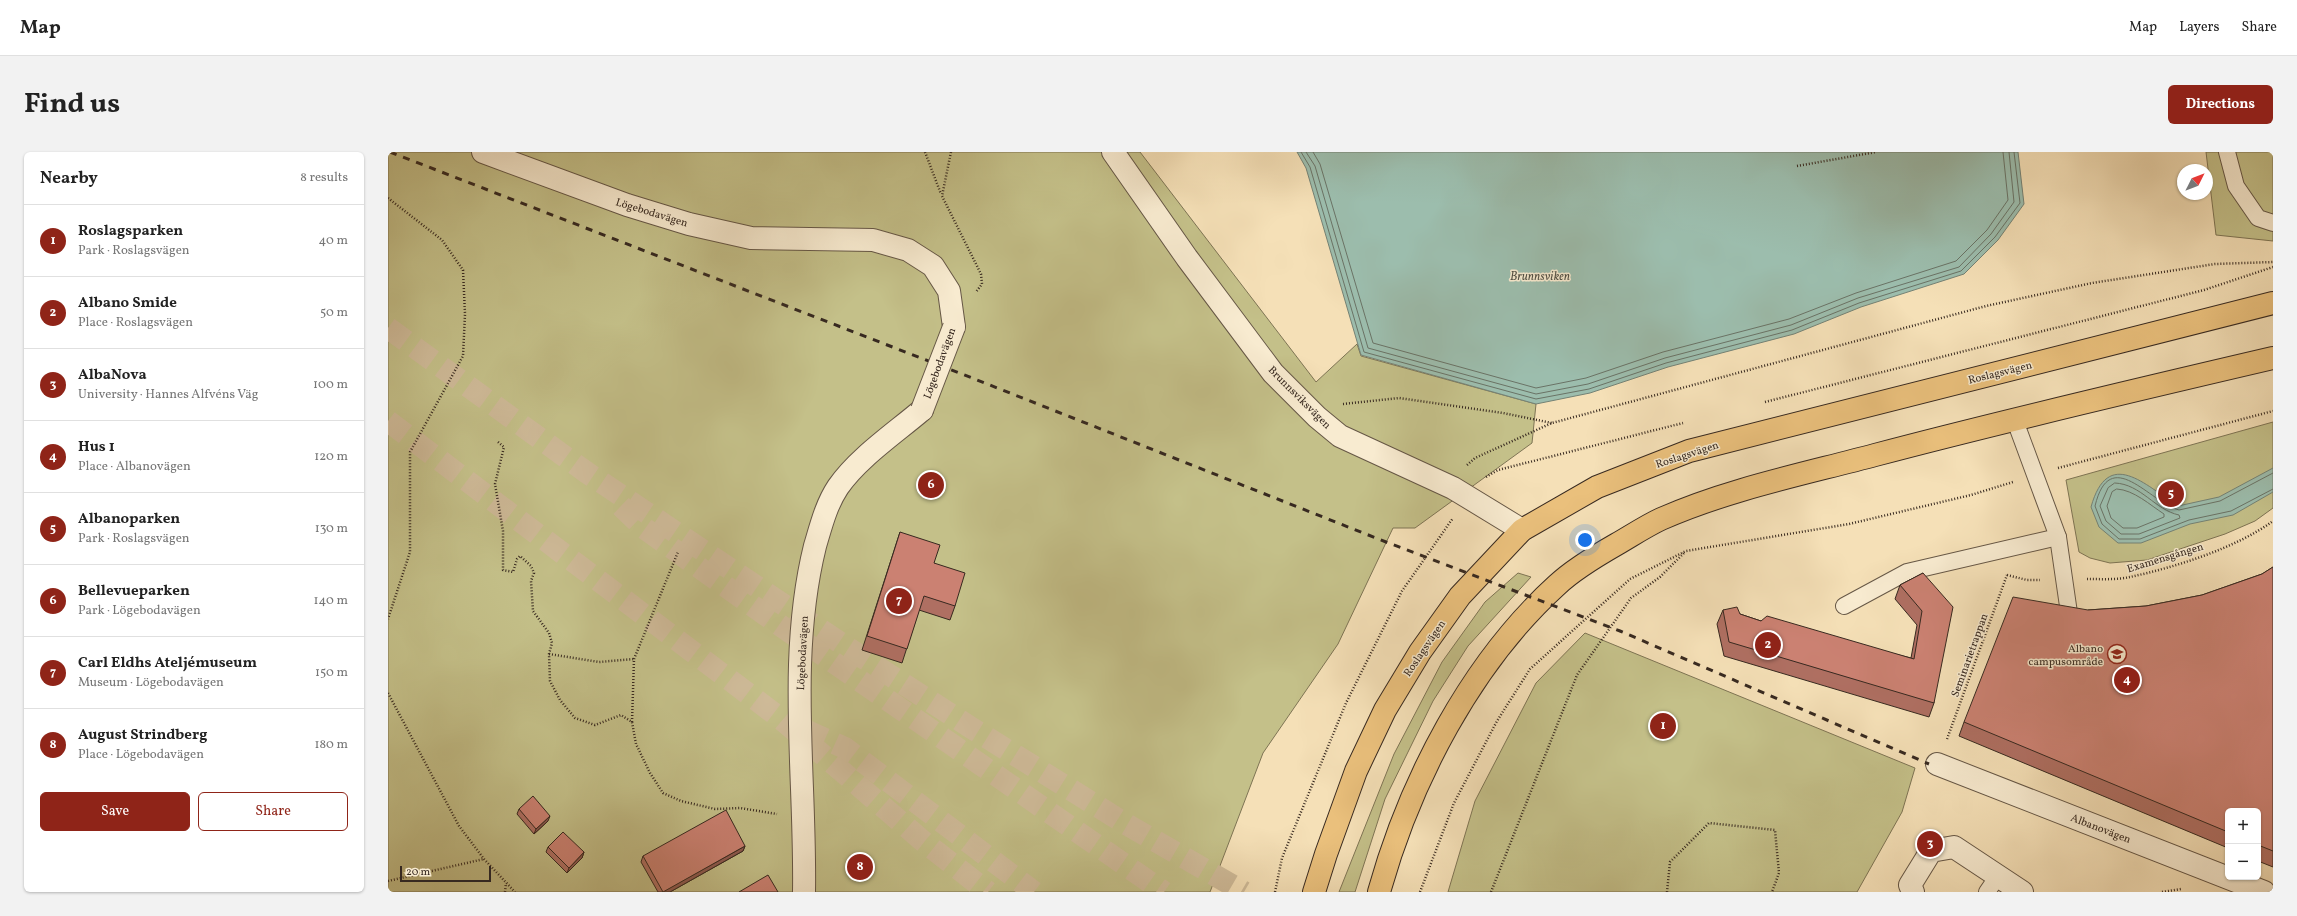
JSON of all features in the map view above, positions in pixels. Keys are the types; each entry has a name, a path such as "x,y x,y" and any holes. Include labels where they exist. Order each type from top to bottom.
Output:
{"main road":[{"name":"Roslagsvägen","path":"1314,892 1356,771 1385,710 1420,652 1460,596 1522,530 1598,486 1689,451 2273,303"},
{"path":"1379,892 1412,800 1442,736 1465,697 1511,634 1557,584 1594,557 1659,520 1719,497 2014,418 2273,358"}],"street":[{"name":"Lögebodavägen","path":"483,152 627,205 689,224 751,238 874,240 908,250 933,266 950,291 954,327 922,410 859,464 838,488 823,516 805,597 799,714 804,892"},
{"name":"Brunnsviksvägen","path":"1113,152 1187,258 1273,373 1317,417 1340,436 1468,496 1522,530"},
{"name":"Albanovägen","path":"1938,764 2264,892"},
{"path":"1913,892 1910,885 1931,851 1954,846 1992,884 2022,892"}],"lane":[{"path":"2227,152 2236,186 2258,218 2273,223"},
{"path":"2014,418 2036,474 2058,537 2069,613"},
{"path":"1844,606 1907,572 2058,537"}],"path":[{"path":"925,152 942,196 964,242"},
{"path":"942,196 951,152"},
{"path":"1797,166 1876,152"},
{"path":"388,198 442,240 463,270 465,314 462,356 410,452 410,552 388,619"},
{"path":"1275,892 1282,858 1346,703 1402,591 1468,496 1456,473 1475,458 1552,423 1986,306 2092,283 2215,264 2273,262"},
{"path":"1317,417 1327,406 1399,398 1504,413 1552,423"},
{"path":"1420,892 1454,803 1496,721 1530,669 1630,578 1686,551 1849,524 1971,495 2036,474 2273,411"},
{"path":"498,442 504,447 495,484 503,531 503,570 513,572 517,559 520,556 531,566 534,572 531,581 533,611 549,634 552,643 549,654 550,681 560,700 575,718 595,725 621,715 632,722"},
{"name":"Examensgången","path":"2007,575 2028,580 2129,578 2221,548 2260,530 2273,521"},
{"path":"1490,892 1578,675 1630,598 1660,577 1686,551"},
{"path":"1999,551 2007,575"},
{"path":"678,552 634,659 632,722 636,744 650,773 663,793 681,800 715,809 740,808 802,818"},
{"name":"Seminarietrappan","path":"1938,764 2007,575"},
{"path":"549,654 599,662 634,659"},
{"path":"388,693 459,826 484,859 515,892"},
{"path":"1667,892 1670,862 1709,823 1775,830 1779,873 1772,892"},
{"path":"388,881 484,859"},
{"path":"505,892 506,883"}],"shaded area":[{"path":"388,152 1140,152 1316,382 1357,344 1361,356 1536,404 1532,443 1415,528 1393,528 1338,644 1263,753 1210,892 388,892"},
{"path":"2206,152 2273,152 2273,241 2216,235 2212,200 2213,200 2213,164 2207,164"},
{"path":"2273,422 2273,508 2255,521 2225,534 2147,560 2110,563 2090,558 2079,552 2066,480"},
{"path":"1518,573 1531,577 1468,646 1433,701 1385,799 1355,892 1339,892 1394,754 1442,662 1485,602"},
{"path":"1585,633 1915,768 1902,812 1857,892 1448,892 1475,801 1536,683"}],"water":[{"name":"Brunnsviken","path":"1297,152 2018,152 2024,204 1998,240 1964,274 1861,307 1794,334 1668,367 1590,393 1536,404 1361,355 1306,168"},
{"path":"2273,468 2273,492 2233,515 2190,524 2141,543 2118,543 2099,527 2091,507 2098,489 2107,478 2117,474 2128,476 2140,481 2178,506 2219,497"}],"building":[{"path":"900,532 940,545 934,563 965,573 955,606 924,596 907,649 867,636"},
{"path":"2273,567 2273,851 2261,846 2261,808 2225,808 2225,831 1964,722 2013,597 2088,610 2146,606 2202,595 2262,574"},
{"path":"1923,573 1953,607 1934,703 1729,642 1723,610 1737,607 1740,614 1761,621 1767,616 1914,659 1922,611 1900,585"},
{"path":"533,796 550,816 536,829 519,809"},
{"path":"726,810 745,846 663,892 643,856"},
{"path":"563,832 584,852 569,868 548,847"},
{"path":"768,875 778,892 739,892"}],"tunnel":[{"path":"388,328 586,472 845,646 970,727 1126,824 1244,892"},
{"path":"388,421 780,718 924,842 988,892"},
{"path":"621,506 644,528 774,621 1164,892"},
{"path":"805,730 845,748 1034,892"}],"railway":[{"path":"390,152 962,374 1386,542 1620,631 1929,764"}],"place":[{"name":"Bellevueparken","path":"931,485"},
{"name":"Albanoparken","path":"2171,494"},
{"name":"Carl Eldhs Ateljémuseum","path":"899,601"},
{"name":"Albano Smide","path":"1768,645"},
{"name":"Albano campusområde","path":"2117,654"},
{"name":"Hus 1","path":"2127,680"},
{"name":"Roslagsparken","path":"1663,726"},
{"name":"AlbaNova","path":"1930,844"},
{"name":"August Strindberg","path":"860,867"}]}
